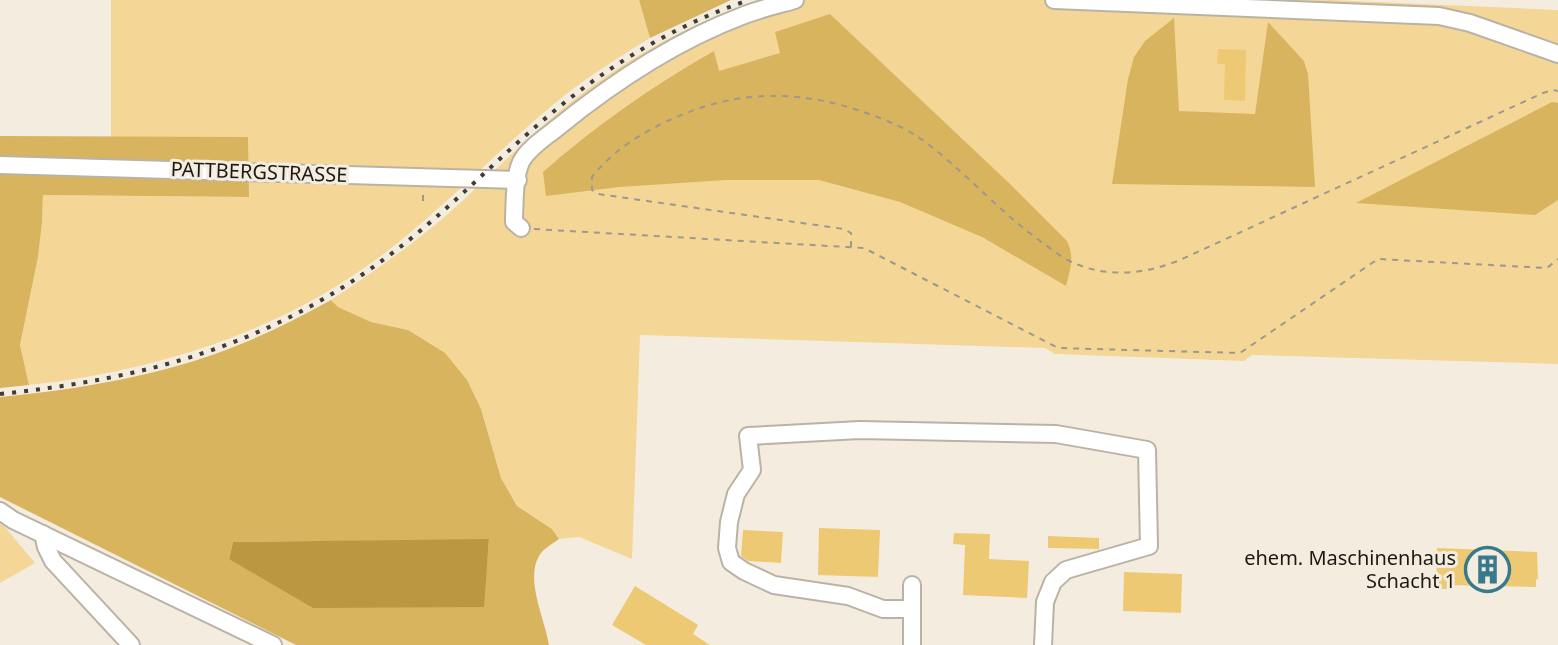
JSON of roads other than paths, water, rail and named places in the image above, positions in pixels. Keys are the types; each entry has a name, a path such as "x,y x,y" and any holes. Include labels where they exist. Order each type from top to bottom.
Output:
{"street":[{"path":"521,228 514,222 514,217 521,163 576,112 632,73 693,38 742,15 795,0"},
{"path":"1054,0 1439,16 1470,23 1558,54"},
{"name":"PATTBERGSTRASSE","path":"0,165 518,180"},
{"path":"912,609 883,609 848,596 774,585 731,562 727,548 729,522 736,494 752,470 748,436 860,430 1056,434 1147,450 1149,546 1066,570 1053,582 1045,602 1043,645"},
{"path":"0,511 273,645"},
{"path":"43,534 53,561 131,645"},
{"path":"912,585 912,645"}],"railway":[{"path":"0,394 108,378 159,366 256,333 303,310 395,251 585,87 675,31 749,0"}],"place":[{"name":"ehem. Maschinenhaus Schacht 1","path":"1487,569"}]}
